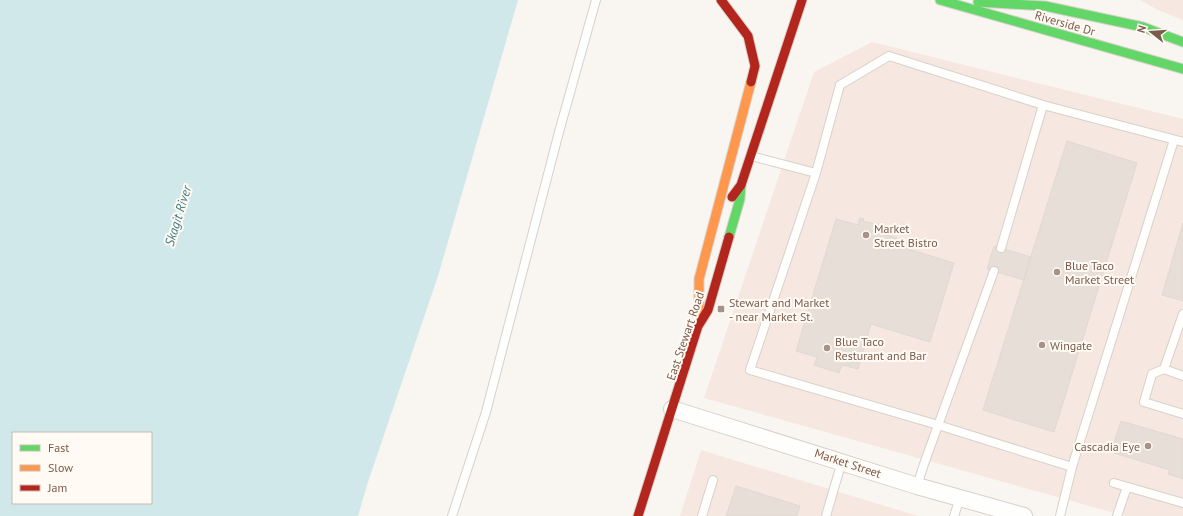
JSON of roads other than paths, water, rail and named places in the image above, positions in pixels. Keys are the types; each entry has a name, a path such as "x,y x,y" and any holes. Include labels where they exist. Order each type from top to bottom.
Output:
{"main road":[{"path":"698,326 699,279 755,66 748,36 721,0"},
{"name":"East Stewart Road","path":"638,516 698,326 708,310 740,199 741,185 750,155 802,0"},
{"name":"Riverside Dr","path":"940,0 1183,69"},
{"path":"951,0 1045,6 1143,27"},
{"path":"1089,6 1183,42"},
{"name":"East Stewart Road","path":"699,309 732,197 741,185"}],"street":[{"name":"Market Street","path":"672,409 842,461 917,486 1024,516"}],"lane":[{"path":"452,516 486,412 559,132 596,0"},
{"path":"1072,467 938,425 750,370 816,173 840,85 889,56 1043,105 1183,142"},
{"path":"1001,248 1043,105"},
{"path":"1060,516 1072,467 1174,140"},
{"path":"750,155 816,173"},
{"path":"917,486 994,271"},
{"path":"1164,369 1183,314"},
{"path":"1183,376 1164,369 1152,374 1144,402 1183,414"},
{"path":"826,516 842,461"},
{"path":"702,516 713,480"},
{"path":"1114,483 1183,503"},
{"path":"1117,516 1127,487"},
{"path":"954,516 960,498"}],"water":[{"name":"Skagit River","path":"0,0 518,0 438,276 367,485 358,516 0,516"}],"place":[{"name":"Market Street Bistro","path":"866,235"},
{"name":"Blue Taco Market Street","path":"1057,272"},
{"name":"Stewart and Market - near Market St.","path":"721,309"},
{"name":"Wingate","path":"1042,345"},
{"name":"Blue Taco Resturant and Bar","path":"827,348"},
{"name":"Cascadia Eye","path":"1148,446"}]}
